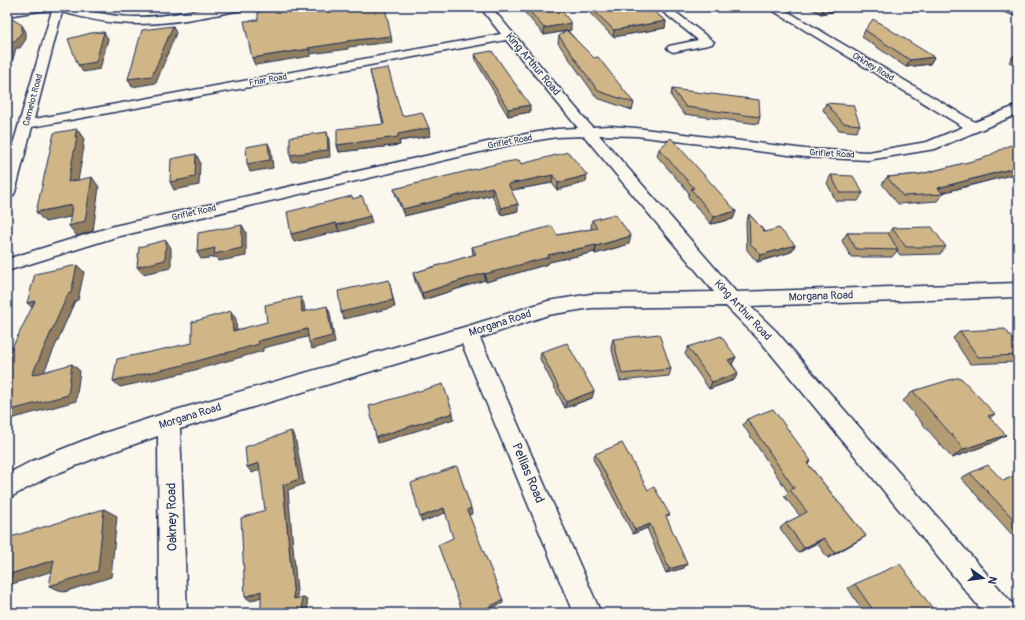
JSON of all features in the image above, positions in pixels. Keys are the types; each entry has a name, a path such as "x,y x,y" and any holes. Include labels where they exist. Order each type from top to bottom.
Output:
{"street":[{"path":"7,13 46,7"},
{"name":"Camelot Road","path":"7,192 27,124 58,7"},
{"path":"61,7 65,10 97,17 139,20 177,17 242,7"},
{"name":"King Arthur Road","path":"485,7 587,130 731,299 768,336 1002,613"},
{"path":"662,7 708,42 673,48"},
{"name":"Orkney Road","path":"772,7 975,128"},
{"path":"1002,7 1018,14"},
{"name":"Friar Road","path":"27,124 509,36"},
{"name":"Griflet Road","path":"7,265 129,228 514,140 557,133 587,130 636,132 805,153 868,156 930,146 1018,109"},
{"name":"Morgana Road","path":"7,487 38,470 95,447 169,422 468,334 548,308 591,301 731,299 1018,290"},
{"name":"Pellias Road","path":"468,334 587,613"},
{"name":"Oakney Road","path":"169,422 173,613"}],"building":[{"path":"288,7 385,7 391,36 347,41 252,58 244,21 258,20 258,12"},
{"path":"526,7 559,7 571,23 544,28"},
{"path":"590,7 648,7 666,21 614,30"},
{"path":"820,7 832,7 823,9"},
{"path":"7,16 22,25 22,32 15,41 11,41 7,55"},
{"path":"873,19 934,57 910,60 865,30"},
{"path":"173,26 152,76 128,79 142,30"},
{"path":"566,30 594,58 598,57 634,103 598,91 559,36"},
{"path":"104,32 96,62 78,65 68,39 91,33"},
{"path":"492,51 530,105 508,109 475,54"},
{"path":"388,68 402,116 422,112 429,128 398,134 398,137 337,145 337,129 384,124 370,71"},
{"path":"672,89 759,100 760,117 686,107"},
{"path":"826,103 853,105 860,125 843,123"},
{"path":"77,129 75,137 77,137 68,182 92,177 85,221 69,226 72,205 36,212 54,133"},
{"path":"327,132 328,150 290,155 290,137"},
{"path":"671,138 736,211 714,217 691,189 694,188 659,149"},
{"path":"268,143 270,160 247,164 246,147"},
{"path":"1010,145 1018,150 1018,167 938,188 943,194 903,196 887,177 921,174 984,158"},
{"path":"568,152 587,175 558,183 553,175 508,184 518,204 501,208 492,187 403,209 394,189 500,163 519,160 521,164"},
{"path":"196,154 195,177 170,182 171,159"},
{"path":"831,175 853,176 863,193 840,193"},
{"path":"352,196 353,199 362,196 370,216 337,225 336,223 291,234 287,212"},
{"path":"615,214 631,236 596,246 548,255 549,257 485,274 484,273 422,293 413,273 476,254 472,247 552,226 557,235 597,228 592,220"},
{"path":"749,214 765,232 779,228 795,245 761,255 750,243"},
{"path":"242,225 242,248 214,254 215,248 197,252 198,233"},
{"path":"932,227 946,247 906,247 892,228"},
{"path":"847,233 888,233 898,250 856,249"},
{"path":"166,240 165,260 137,267 139,247"},
{"path":"77,265 71,293 68,294 32,375 72,364 68,395 7,411 7,358 35,301 27,303 35,274"},
{"path":"389,280 393,300 341,312 338,291"},
{"path":"301,297 302,312 327,306 332,336 309,342 307,329 258,341 259,344 179,366 113,381 117,359 192,343 192,322 231,311 233,331 267,322 265,305"},
{"path":"1005,329 1018,346 1018,355 978,357 960,331"},
{"path":"659,334 671,369 622,374 613,339"},
{"path":"721,336 736,357 728,360 738,373 712,382 688,347"},
{"path":"567,343 594,391 566,402 541,352"},
{"path":"956,378 961,378 995,414 988,416 1006,435 964,449 913,391"},
{"path":"443,384 453,413 376,437 369,406"},
{"path":"773,409 811,461 807,463 866,536 835,553 824,538 804,548 786,523 807,512 790,490 794,488 747,419"},
{"path":"291,431 299,479 283,485 294,599 302,597 303,613 261,613 261,591 245,597 241,518 265,510 259,463 247,467 245,447"},
{"path":"622,443 648,490 654,487 670,515 666,516 687,564 669,569 650,524 635,530 595,454"},
{"path":"988,465 1003,481 1018,474 1018,524 970,473"},
{"path":"457,466 471,508 467,510 503,600 477,613 463,613 438,545 453,538 444,508 420,517 411,483"},
{"path":"104,509 98,571 49,586 54,560 7,575 7,538"},
{"path":"900,564 936,613 875,613 855,584"}]}
